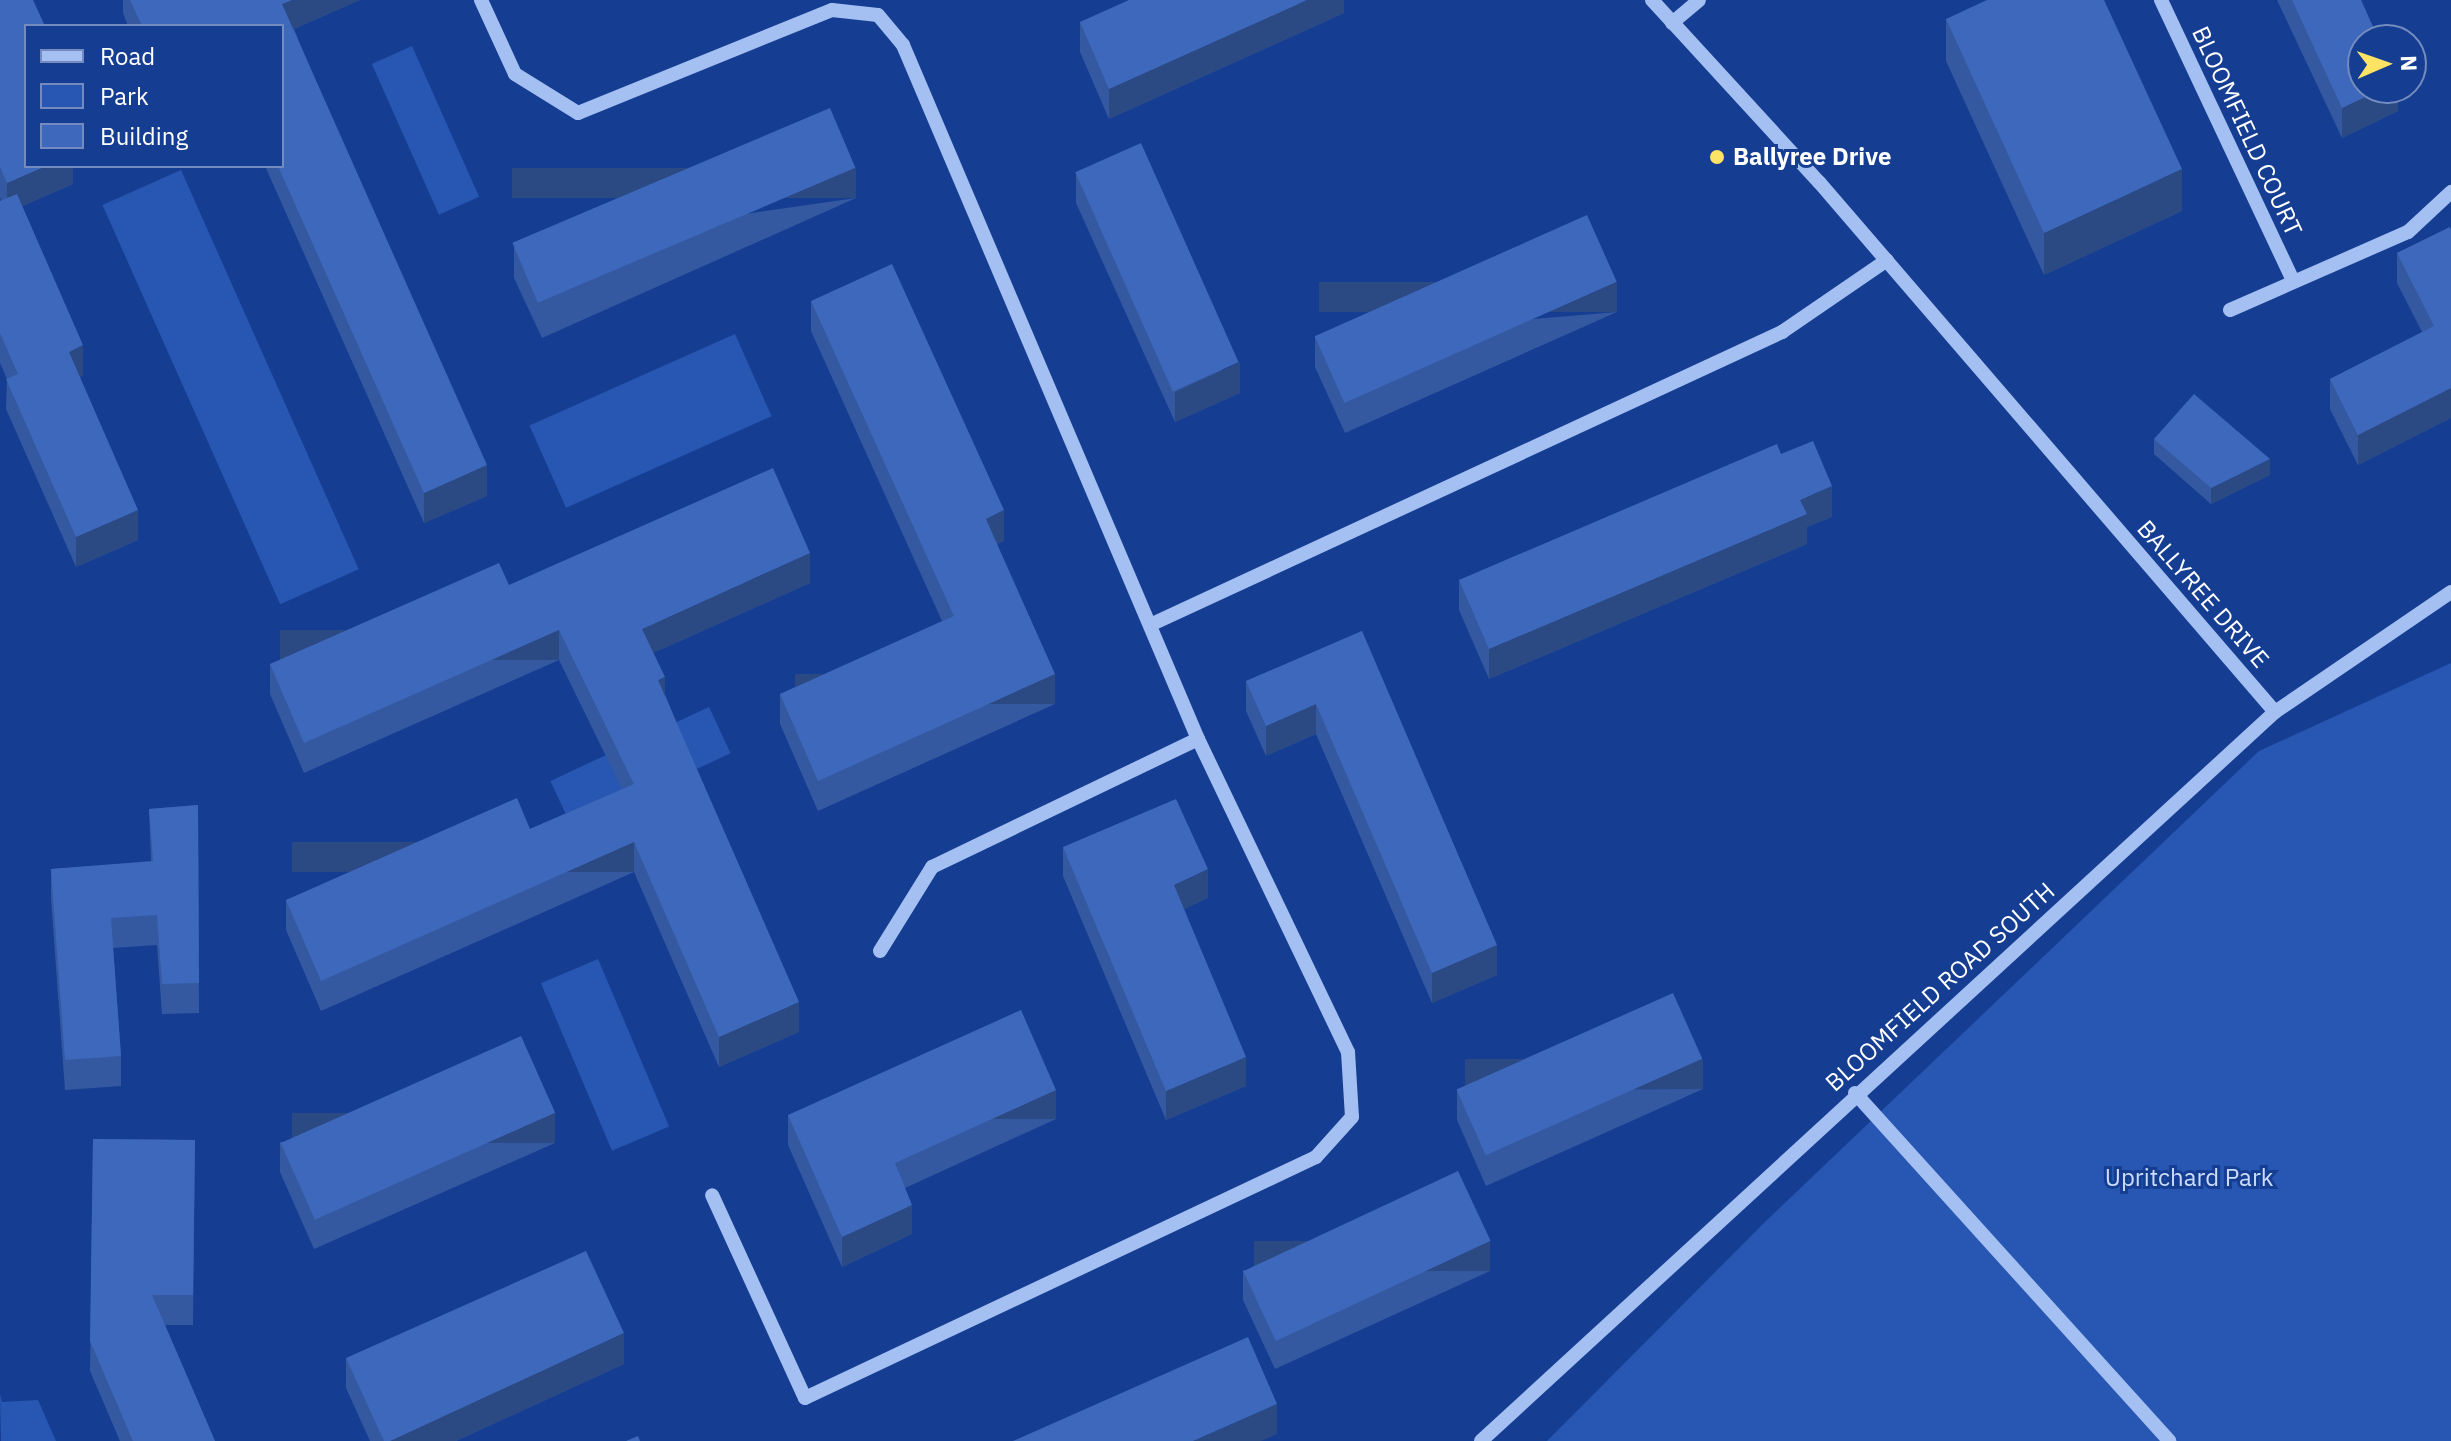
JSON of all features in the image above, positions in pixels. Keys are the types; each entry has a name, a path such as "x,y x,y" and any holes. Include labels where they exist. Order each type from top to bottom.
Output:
{"street":[{"path":"481,0 515,74 578,113 832,10 878,15 903,45 1198,739 1348,1052 1352,1117 1316,1157 805,1398 712,1195"},
{"name":"BALLYREE DRIVE","path":"1652,0 1887,260 2275,712"},
{"path":"1672,23 1699,0"},
{"name":"BLOOMFIELD COURT","path":"2161,0 2293,280"},
{"path":"2230,310 2408,232 2451,192"},
{"path":"1150,625 1782,332 1887,260"},
{"name":"BLOOMFIELD ROAD SOUTH","path":"1481,1441 1855,1093 2275,712 2451,592"},
{"path":"880,951 932,867 1198,739"},
{"path":"1855,1093 2169,1441"}],"green space":[{"path":"412,46 479,197 439,215 372,64"},
{"path":"181,170 359,569 280,604 102,205"},
{"path":"735,334 772,416 566,508 529,426"},
{"name":"Upritchard Park","path":"2451,663 2451,1441 1547,1441 1766,1221 2259,751"},
{"path":"709,707 731,753 572,827 550,781"},
{"path":"598,959 669,1127 612,1151 541,983"},
{"path":"0,1394 2,1402 38,1400 56,1441 1,1441"}],"building":[{"path":"0,0 33,0 44,24 24,24 24,168 41,168 7,183 0,167"},
{"path":"130,0 292,0 282,4 487,465 424,493 279,168 284,168 284,24 141,24"},
{"path":"1129,0 1307,0 1109,89 1080,22"},
{"path":"1987,0 2104,0 2182,169 2044,233 1946,19"},
{"path":"2292,0 2361,0 2372,24 2347,24 2347,104 2350,104 2342,108"},
{"path":"830,108 855,168 538,303 512,243"},
{"path":"1141,143 1239,362 1173,392 1075,172"},
{"path":"17,194 83,345 69,352 138,510 76,537 6,379 18,374 0,333 0,201"},
{"path":"1587,215 1617,282 1344,403 1315,336"},
{"path":"2450,227 2451,388 2358,435 2330,379 2434,326 2397,253"},
{"path":"892,264 1004,510 986,519 1055,674 818,781 780,694 954,616 811,301"},
{"path":"2194,394 2270,459 2211,488 2154,439"},
{"path":"1813,441 1832,486 1800,500 1807,514 1489,649 1459,580 1777,444 1781,454"},
{"path":"773,468 810,553 642,629 665,677 658,680 799,1002 719,1037 634,842 321,981 286,900 517,798 530,829 634,784 559,630 304,743 270,664 499,563 509,585"},
{"path":"1362,631 1497,945 1432,973 1316,704 1266,726 1246,681"},
{"path":"1176,799 1208,869 1174,885 1246,1057 1166,1091 1063,847"},
{"path":"198,805 199,983 162,984 157,915 111,918 121,1056 65,1060 51,869 153,861 149,809"},
{"path":"1673,993 1702,1059 1486,1155 1456,1089"},
{"path":"1021,1010 1056,1090 895,1163 912,1205 842,1237 788,1115"},
{"path":"521,1036 555,1113 315,1220 281,1143"},
{"path":"93,1139 195,1140 193,1295 152,1295 215,1441 133,1441 90,1341"},
{"path":"1458,1171 1491,1241 1276,1341 1243,1271"},
{"path":"586,1251 624,1333 390,1441 384,1441 346,1358"},
{"path":"1248,1337 1277,1404 1193,1441 1013,1441"}],"place":[{"name":"Ballyree Drive","path":"1717,157"}]}
